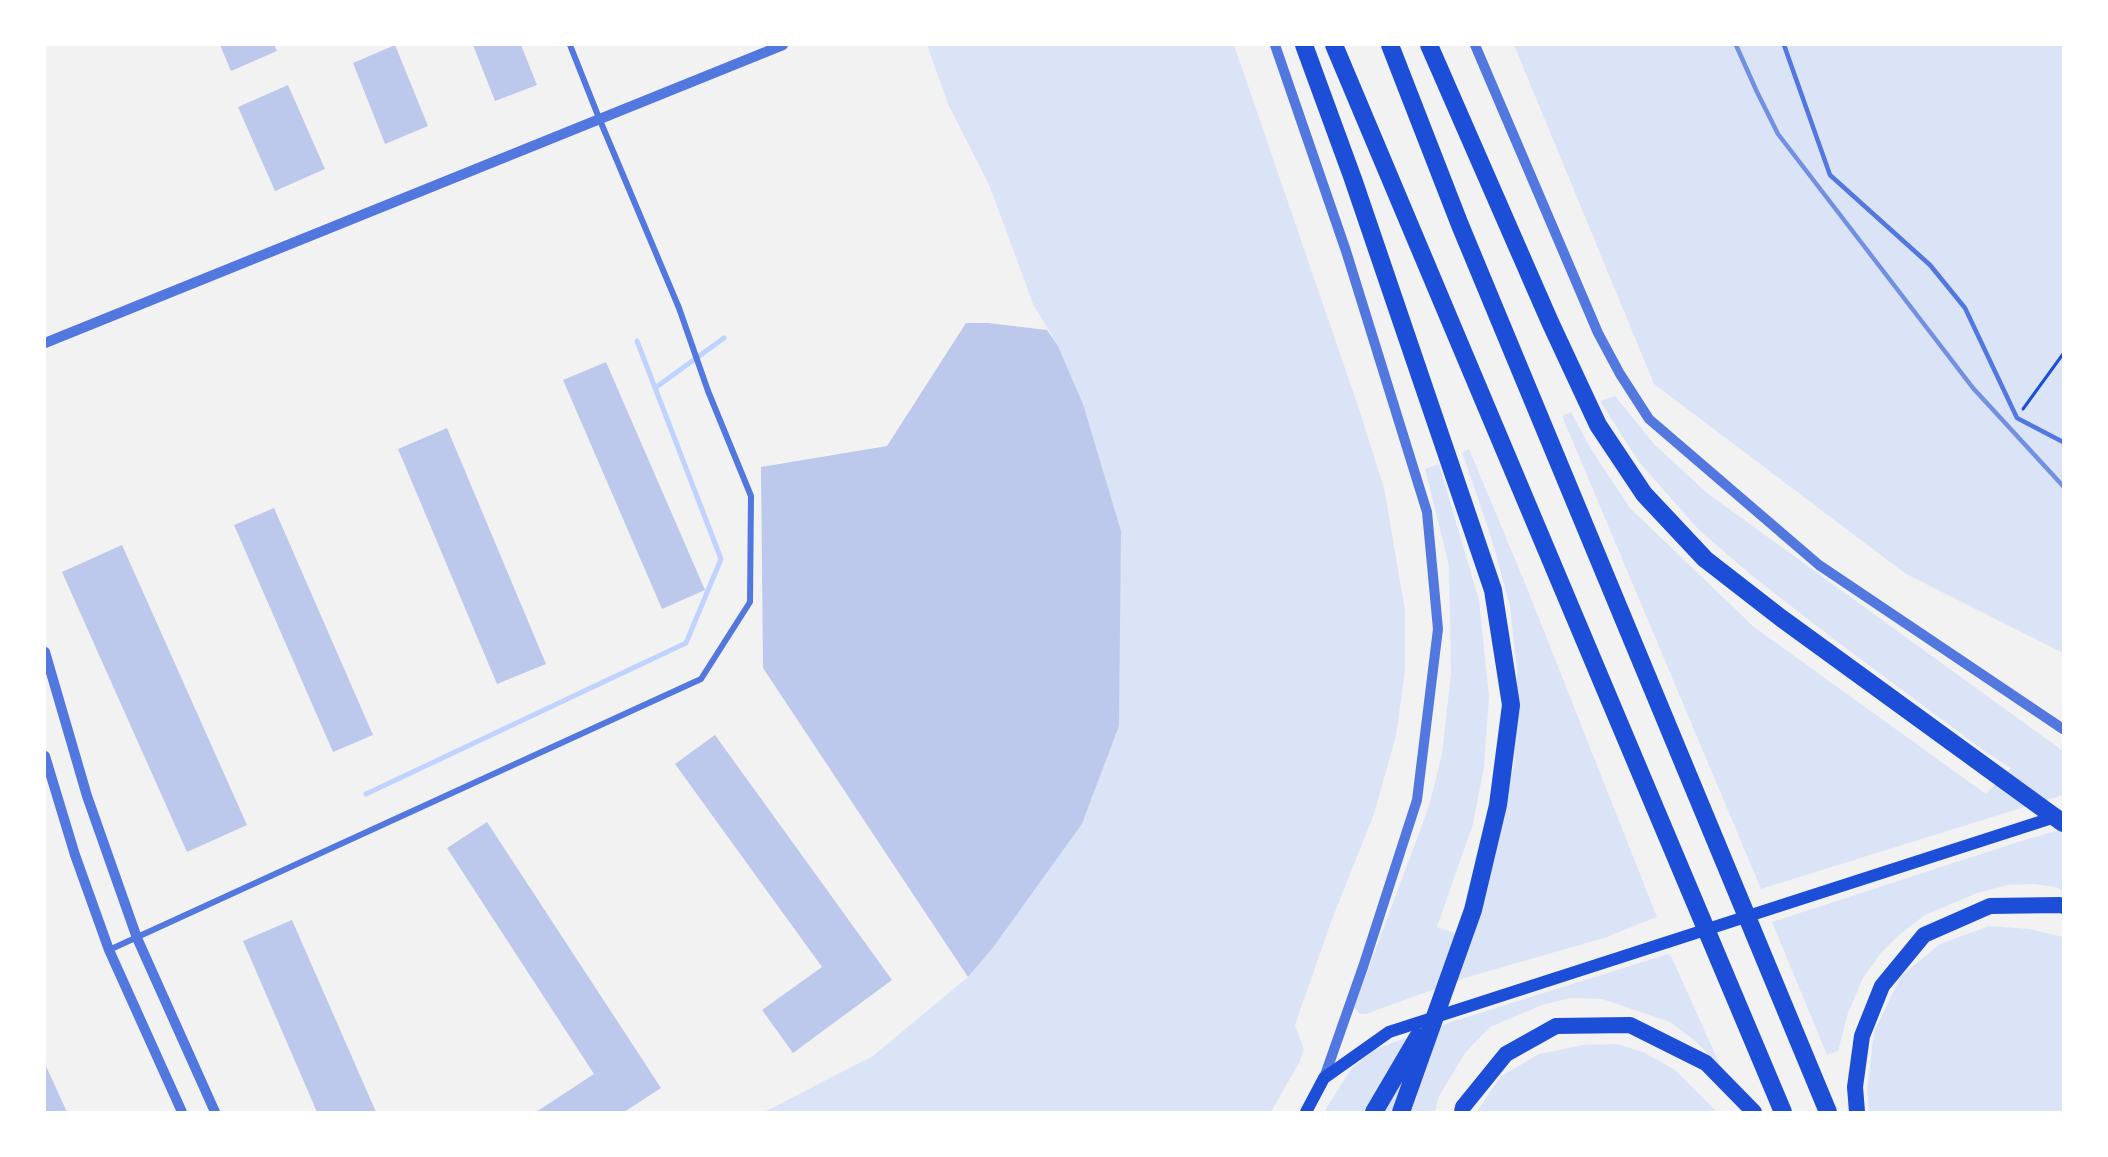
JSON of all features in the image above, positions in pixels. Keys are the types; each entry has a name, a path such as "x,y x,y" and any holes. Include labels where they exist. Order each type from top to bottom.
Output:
{"highway":[{"path":"1304,45 1357,190 1493,590 1511,705 1498,806 1473,910 1401,1112"},
{"path":"1334,45 1783,1112"},
{"path":"1390,45 1460,225 1828,1112"},
{"path":"1429,45 1550,322 1598,425 1644,494 1705,559 1781,618 2063,823"},
{"path":"1857,1112 1855,1087 1862,1036 1882,986 1924,935 1990,906 2063,906"},
{"path":"1374,1112 1440,999"},
{"path":"1462,1112 1463,1107 1506,1054 1556,1026 1630,1025 1706,1063 1754,1112"}],"main road":[{"path":"1306,1112 1324,1078 1389,1032 2063,814"}],"street":[{"path":"109,950 701,679 750,603 752,496 570,45"},
{"path":"45,343 783,45"},
{"path":"1275,45 1346,250 1427,512 1438,629 1417,800 1324,1078"},
{"path":"1475,45 1598,333 1620,374 1649,419 1819,565 2063,729"},
{"path":"45,652 87,796 137,938 215,1112"},
{"path":"45,756 75,855 109,950 182,1112"}],"lane":[{"path":"1784,45 1830,175 1930,265 1965,308 2017,418 2063,442"}],"path":[{"path":"2017,418 2063,354"}],"shaded area":[{"path":"927,45 1234,45 1359,409 1384,488 1405,610 1405,670 1396,736 1374,814 1331,922 1295,1025 1304,1049 1300,1061 1271,1112 764,1112 873,1056 968,977 992,949 1082,824 1119,726 1083,404 1058,346 1033,304 990,187 948,104"},
{"path":"1514,45 2063,45 2063,653 1906,574 1654,384"},
{"path":"1615,396 1655,445 1707,493 2063,751 2063,795 1761,889 1562,416 1571,412 1591,449 1630,508 1754,627 1986,794 2011,768 1987,753 1831,637 1756,579 1699,530 1639,462 1600,401"},
{"path":"1469,449 1525,583 1657,917 1604,938 1468,977 1366,1014 1360,1014 1354,1008 1429,806 1442,754 1451,673 1449,566 1425,469 1439,464 1479,600 1489,697 1484,767 1473,824 1437,927 1470,938 1494,856 1514,763 1517,671 1510,606 1491,537 1462,452"},
{"path":"2063,829 2063,891 2055,887 2034,884 2008,885 1977,893 1925,915 1899,935 1881,953 1863,978 1848,1013 1838,1051 1827,1055 1772,922"},
{"path":"1989,926 2030,929 2063,937 2063,1112 1869,1112 1867,1090 1874,1032 1901,976 1940,944"},
{"path":"1668,954 1672,958 1720,1065 1694,1040 1670,1022 1602,999 1571,998 1542,1005 1490,1027 1465,1053 1438,1098 1435,1112 1324,1112 1351,1069 1375,1049 1451,1022"},
{"path":"1617,1044 1643,1052 1675,1070 1717,1112 1477,1112 1500,1077 1539,1054 1583,1045"}],"building":[{"path":"220,45 274,45 277,51 231,71"},
{"path":"395,45 428,126 385,144 353,63"},
{"path":"473,45 521,45 537,85 495,101"},
{"path":"288,85 325,169 275,191 238,107"},
{"path":"966,323 988,323 1047,330 1058,346 1083,404 1121,531 1119,726 1082,824 992,949 968,977 763,668 761,467 887,446"},
{"path":"606,362 705,590 662,609 563,380"},
{"path":"447,428 546,664 497,684 398,449"},
{"path":"274,508 373,735 333,752 234,525"},
{"path":"122,545 247,825 187,852 62,572"},
{"path":"715,735 892,980 793,1053 762,1010 822,967 675,764"},
{"path":"487,822 661,1088 624,1112 536,1112 594,1074 447,848"},
{"path":"292,920 376,1112 317,1112 243,941"},
{"path":"45,1064 67,1112 45,1112"}],"waterway":[{"path":"655,388 724,338"},
{"path":"366,794 686,643 721,559 637,341"}],"railway":[{"path":"1736,45 1778,134 1973,388 2063,486"}]}
